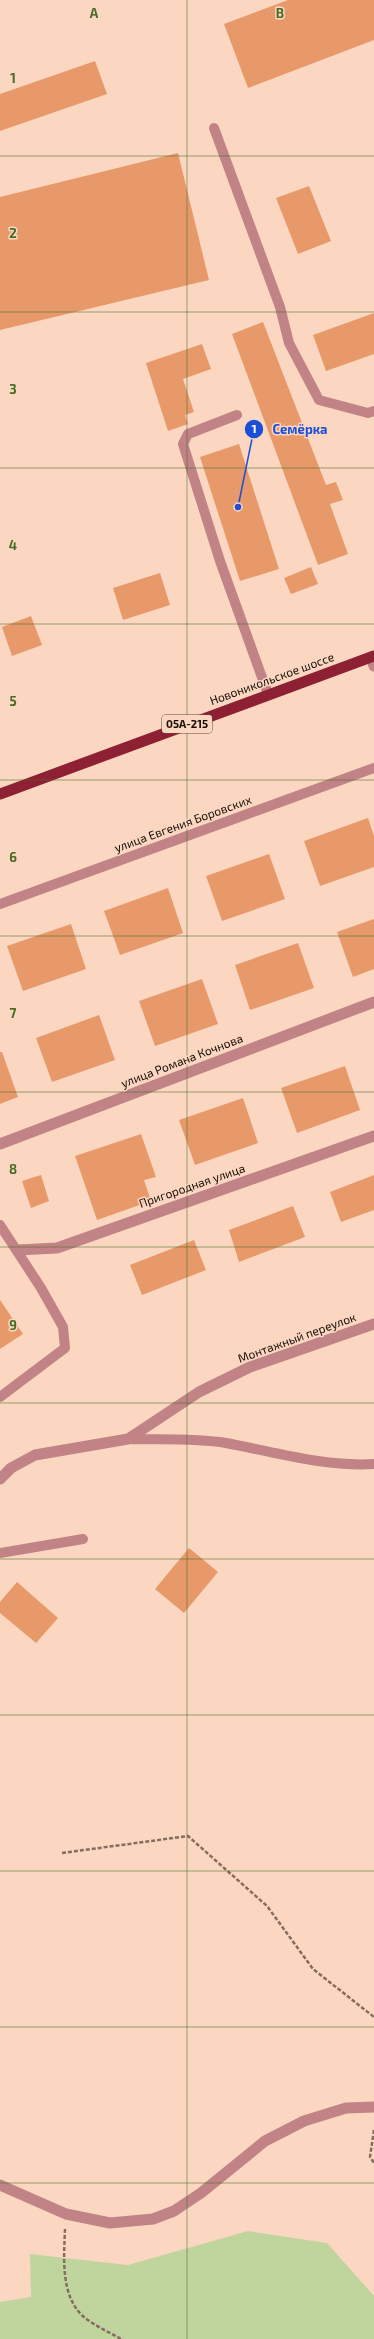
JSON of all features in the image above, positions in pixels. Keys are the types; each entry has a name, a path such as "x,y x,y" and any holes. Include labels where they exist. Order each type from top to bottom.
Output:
{"highway":[{"name":"Новоникольское шоссе","path":"0,794 268,694 373,660"}],"street":[{"name":"улица Романа Кочнова","path":"0,1144 374,1002"},
{"name":"Пригородная улица","path":"17,1250 57,1248 374,1136"},
{"name":"Монтажный переулок","path":"128,1439 199,1392 250,1366 374,1324"},
{"path":"0,1479 12,1468 35,1455 128,1439"},
{"path":"0,2185 66,2214 110,2223 153,2219 174,2211 201,2193 265,2140 304,2121 346,2108 374,2106"}],"lane":[{"path":"214,128 280,307 289,343 319,400 368,413 374,411"},
{"path":"237,415 188,434 183,444 220,561 268,694"},
{"name":"улица Евгения Боровских","path":"0,904 374,768"},
{"path":"0,1225 17,1250 63,1327 66,1348 0,1397"},
{"path":"128,1439 224,1443 314,1460 354,1465 374,1464"},
{"path":"0,1554 83,1539"}],"path":[{"path":"62,1853 188,1836 267,1906 313,1969 374,2017"},
{"path":"374,2130 370,2157 374,2163"},
{"path":"66,2214 64,2255 70,2298 83,2316 121,2339"}],"green space":[{"path":"248,2231 327,2243 374,2296 374,2339 0,2339 0,2302 31,2297 30,2254 128,2265"}],"building":[{"path":"288,0 374,0 374,40 248,88 224,24"},
{"path":"95,61 107,94 0,131 0,94"},
{"path":"178,153 209,280 0,330 0,197"},
{"path":"309,186 331,241 298,254 276,198"},
{"path":"374,313 374,354 326,371 313,335"},
{"path":"263,322 326,485 336,482 343,500 330,504 348,554 318,565 232,334"},
{"path":"202,344 211,369 183,379 194,412 185,415 188,424 168,431 146,363"},
{"path":"239,444 279,569 240,581 200,457"},
{"path":"311,567 318,584 291,594 284,578"},
{"path":"160,573 170,605 123,620 113,588"},
{"path":"31,616 42,645 12,656 2,627"},
{"path":"368,818 374,836 374,867 320,886 304,841"},
{"path":"269,854 285,899 222,921 206,876"},
{"path":"168,888 183,933 120,955 104,911"},
{"path":"374,919 374,969 353,977 337,932"},
{"path":"71,924 86,969 23,991 7,946"},
{"path":"298,943 314,988 250,1010 235,965"},
{"path":"202,979 218,1024 155,1046 139,1001"},
{"path":"99,1015 115,1060 52,1082 36,1038"},
{"path":"0,1052 2,1052 18,1097 0,1104"},
{"path":"345,1066 360,1110 297,1133 281,1088"},
{"path":"243,1098 258,1143 195,1165 179,1120"},
{"path":"141,1134 156,1177 144,1180 151,1201 97,1220 75,1156"},
{"path":"41,1175 49,1201 31,1208 22,1181"},
{"path":"374,1175 374,1210 341,1222 330,1192"},
{"path":"293,1206 305,1237 239,1262 229,1230"},
{"path":"194,1240 206,1270 142,1295 130,1265"},
{"path":"0,1300 23,1334 0,1349"},
{"path":"189,1548 218,1572 184,1613 155,1589"},
{"path":"17,1582 58,1618 36,1643 0,1613 0,1602"}],"place":[{"name":"Семёрка","path":"238,507"}]}
